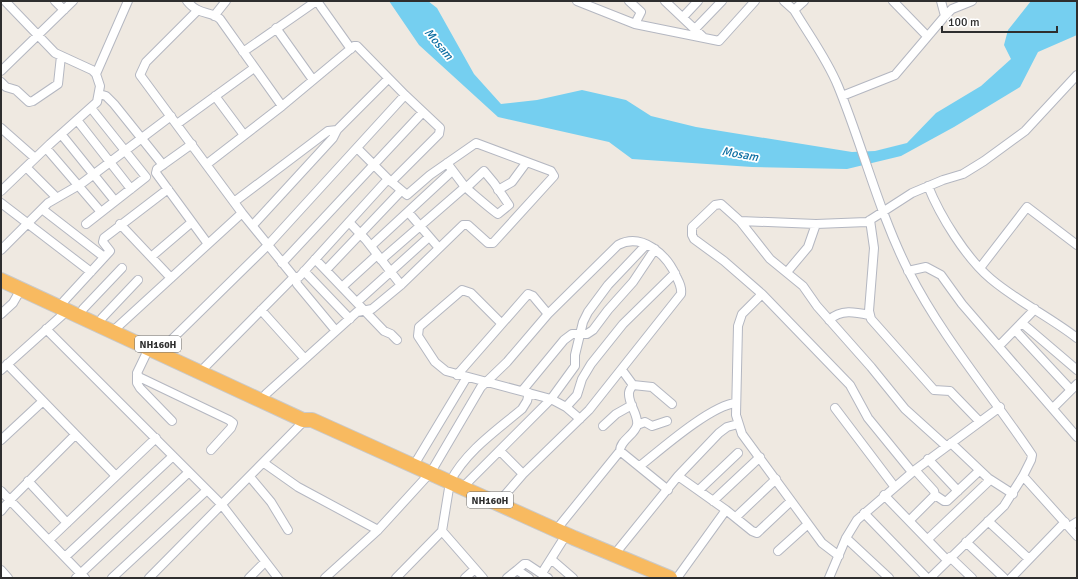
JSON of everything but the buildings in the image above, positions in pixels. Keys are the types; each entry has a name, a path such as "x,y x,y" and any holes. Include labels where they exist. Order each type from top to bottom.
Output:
{"highway":[{"name":"NH160H","path":"1,272 66,306 116,329 164,346 203,369"},
{"name":"NH160H","path":"1,280 66,306 83,309 102,318 116,329 149,348 203,369 561,532 670,578"}],"street":[{"path":"1,191 97,102 100,86 96,74 87,67 55,53 5,1"},
{"path":"55,1 64,10"},
{"path":"1,71 73,1"},
{"path":"96,74 128,1"},
{"path":"187,1 198,10 220,19 282,106"},
{"path":"214,16 226,1"},
{"path":"577,1 635,24 719,41 754,1"},
{"path":"630,1 641,12 635,24"},
{"path":"682,17 698,1"},
{"path":"695,29 722,1"},
{"path":"784,1 794,10 825,61 842,96 883,210 908,270 952,341 1000,407 1032,455 1023,476 1004,506 929,578 864,513"},
{"path":"794,10 804,1"},
{"path":"893,1 927,36"},
{"path":"941,1 945,16"},
{"path":"842,96 895,75 927,36 952,9 972,1"},
{"path":"243,52 314,2 317,2 351,49"},
{"path":"669,2 704,38"},
{"path":"198,10 146,62 140,71 141,78 207,164 242,213 295,278 297,284 336,331"},
{"path":"276,28 313,80"},
{"path":"203,369 261,310 304,271 349,222 439,134 441,130 439,126 388,79 359,48 354,46 282,106 207,164"},
{"path":"1,82 8,88 16,90 29,102 33,101 58,84 61,56"},
{"path":"177,124 254,68"},
{"path":"740,221 816,224 867,222 883,210 912,193 963,174 990,157 1025,131 1077,75"},
{"path":"253,225 333,138 337,130 388,79"},
{"path":"99,94 111,101 163,165"},
{"path":"164,346 268,245 405,95"},
{"path":"216,96 244,136"},
{"path":"86,224 146,177 91,108"},
{"path":"282,263 423,112"},
{"path":"1,250 27,223 56,197 78,186 171,116"},
{"path":"78,120 131,189"},
{"path":"1,128 35,158"},
{"path":"234,202 328,131 337,130"},
{"path":"61,134 115,202"},
{"path":"263,397 357,312 372,309 401,285 466,224 488,243 493,243 554,176 551,171 526,163 476,143 430,174 407,195 401,192 357,148"},
{"path":"192,144 157,169 156,173 208,244"},
{"path":"46,148 101,212"},
{"path":"342,287 421,226 466,187 484,171 509,206 496,214 479,197 466,187 447,163"},
{"path":"498,190 512,182 526,163"},
{"path":"26,167 56,197"},
{"path":"371,246 452,171"},
{"path":"928,186 941,216 980,268 998,285 1077,338"},
{"path":"116,476 42,402 4,367 46,329 110,250 103,240 120,224 168,188"},
{"path":"326,270 401,192"},
{"path":"1,203 91,272"},
{"path":"979,471 947,501 944,501 935,495 934,490 913,471 868,418 850,384 762,294 724,261 698,243 692,235 692,227 718,204 721,204 740,221 766,255 803,286 829,320 871,367 905,409 990,480 1013,494"},
{"path":"980,268 1027,207 1077,246"},
{"path":"42,209 104,257"},
{"path":"408,212 439,248"},
{"path":"116,329 242,213"},
{"path":"870,220 874,248 869,315 871,320 934,390 950,391 980,422"},
{"path":"151,257 192,222"},
{"path":"349,222 371,246 401,285"},
{"path":"120,224 171,278"},
{"path":"787,272 808,246 816,224"},
{"path":"357,302 429,237"},
{"path":"325,578 378,530 431,472 467,409 486,382 507,362 548,314 618,245 623,242 634,241 656,249 666,258 675,273 681,288 681,294 622,370 580,419 523,474 498,503"},
{"path":"457,484 500,451 551,399 576,364 575,355 583,322 597,299 646,245"},
{"path":"396,578 442,531 457,484 470,454 522,409 527,401 526,392 564,340 572,334 588,334 593,330 608,310 633,282 656,249"},
{"path":"315,258 384,331 391,334 397,340"},
{"path":"908,270 926,267 941,275 962,304 1077,437"},
{"path":"83,309 122,268"},
{"path":"304,271 350,319"},
{"path":"566,407 577,395 580,384 590,367 630,316 675,273"},
{"path":"102,318 138,280"},
{"path":"1,314 13,303 21,289"},
{"path":"502,323 471,293 462,290 419,328 418,336 430,355 446,371 551,399 566,407 580,419"},
{"path":"457,375 528,294 533,296 548,314"},
{"path":"762,294 742,314 739,322 737,340 738,365 736,403 738,424 742,434 808,524 822,542 839,556"},
{"path":"999,346 1035,309"},
{"path":"261,310 305,359"},
{"path":"829,320 833,316 846,312 869,315"},
{"path":"1022,323 1077,370"},
{"path":"46,329 222,505 278,578"},
{"path":"1015,330 1071,390"},
{"path":"149,348 137,375 137,383 172,421"},
{"path":"576,364 590,367"},
{"path":"622,370 633,385 652,387 672,404"},
{"path":"137,375 232,422 231,428 211,450"},
{"path":"414,465 467,377"},
{"path":"1053,408 1077,384"},
{"path":"633,385 628,393 637,425"},
{"path":"1,440 42,402"},
{"path":"640,466 713,411 726,404 736,403"},
{"path":"603,426 616,414 632,405"},
{"path":"829,578 851,528 864,513 894,486 928,459 1000,407"},
{"path":"835,408 894,486"},
{"path":"150,578 308,418"},
{"path":"507,578 524,564 527,564 545,575 561,532 620,452 622,445 637,425 645,422 652,426 667,421"},
{"path":"614,555 678,476 719,432 727,427 738,424"},
{"path":"1,511 28,481 75,435"},
{"path":"48,540 156,438"},
{"path":"500,451 523,474"},
{"path":"620,452 640,466 668,490"},
{"path":"699,490 738,453"},
{"path":"65,557 173,456"},
{"path":"713,501 760,457"},
{"path":"928,459 958,491"},
{"path":"264,463 298,487 378,530"},
{"path":"1,491 65,557 81,577 189,472"},
{"path":"678,476 736,517 752,531 757,533 791,501"},
{"path":"1023,476 1077,536"},
{"path":"250,477 271,502 288,530"},
{"path":"736,517 776,479"},
{"path":"928,539 990,480"},
{"path":"28,481 67,523"},
{"path":"112,578 207,490"},
{"path":"884,495 949,559 972,578"},
{"path":"910,520 935,495"},
{"path":"677,578 726,510"},
{"path":"988,521 1029,559"},
{"path":"1011,578 1029,559 1067,525 1077,522"},
{"path":"778,550 808,524"},
{"path":"442,531 483,578"},
{"path":"846,538 889,578"},
{"path":"966,542 1004,578"},
{"path":"551,559 573,578"},
{"path":"249,578 265,562"},
{"path":"465,578 475,569"},
{"path":"1,570 8,578"},
{"path":"517,570 529,578"}],"water":[{"name":"Mosam","path":"389,1 428,1 437,8 474,74 501,104 537,100 582,90 626,100 651,116 696,127 852,152 875,151 907,143 936,113 981,86 1011,59 1004,45 1008,30 1031,1 1077,1 1077,35 1038,52 1020,87 954,127 901,156 847,169 752,167 632,159 609,142 498,117 419,45"}]}
